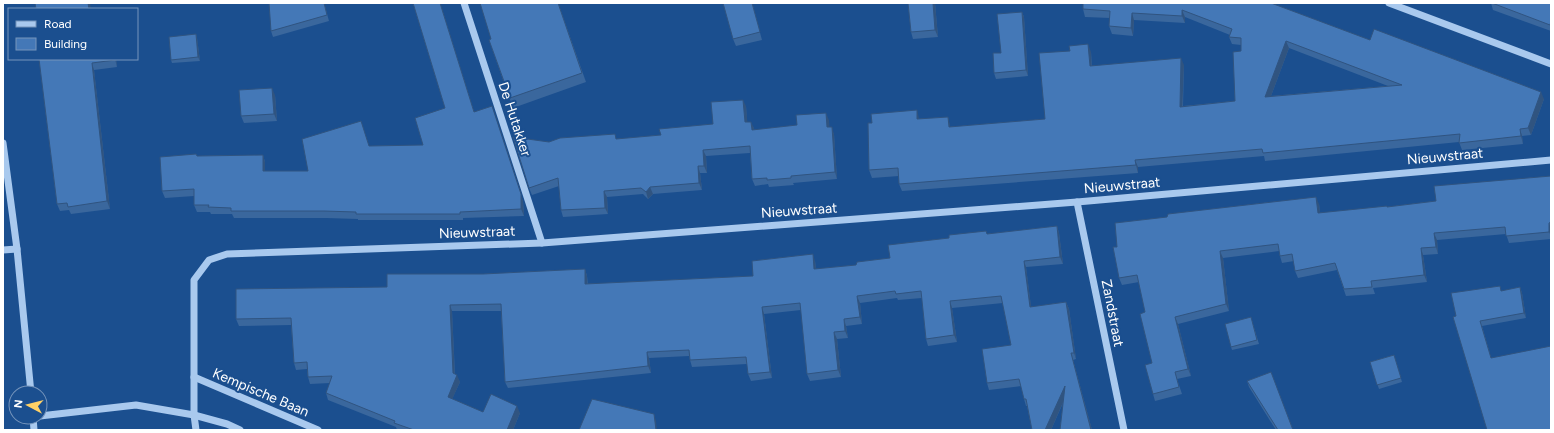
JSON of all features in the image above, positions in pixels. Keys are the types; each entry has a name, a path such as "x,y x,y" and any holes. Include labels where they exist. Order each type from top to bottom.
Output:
{"street":[{"name":"De Hutakker","path":"464,3 542,243"},
{"path":"1389,3 1551,64"},
{"path":"3,143 17,248 29,385"},
{"name":"Nieuwstraat","path":"196,430 194,415 194,280 209,260 227,254 542,243 1077,202 1551,160"},
{"name":"Zandstraat","path":"1077,202 1124,430"},
{"path":"3,250 17,248"},
{"name":"Kempische Baan","path":"194,377 318,430"},
{"path":"48,415 136,405 194,415 227,424 240,430"}],"building":[{"path":"35,3 88,3 89,8 36,8"},
{"path":"269,3 324,3 327,15 271,31"},
{"path":"413,3 440,3 474,112 492,106 521,194 521,209 460,212 460,214 356,214 356,212 324,211 231,211 231,208 208,207 209,205 194,205 194,189 162,191 160,157 196,154 197,156 263,155 263,171 308,171 302,139 361,121 369,146 423,145 415,118 445,108"},
{"path":"480,3 558,3 582,73 510,98 489,40 491,39"},
{"path":"723,3 752,3 760,32 733,39"},
{"path":"908,3 933,3 935,30 911,32"},
{"path":"1083,3 1271,3 1370,40 1374,29 1541,92 1528,128 1520,129 1521,136 1459,143 1460,134 1263,153 1262,149 1135,160 1136,165 899,184 898,168 869,170 868,123 872,123 871,114 917,110 917,119 948,117 949,127 1045,119 1039,53 1070,51 1069,46 1088,44 1090,66 1181,58 1180,107 1235,101 1233,52 1241,51 1241,38 1229,37 1232,29 1182,10 1182,16 1132,13 1131,28 1109,26 1110,11 1083,9","holes":["1286,41 1402,85 1265,97"]},
{"path":"1492,3 1551,3 1550,25"},
{"path":"1022,12 1026,70 994,73 993,53 1001,53 997,14"},
{"path":"196,34 198,57 171,60 169,37"},
{"path":"39,60 115,60 92,63 107,201 68,207 67,203 57,204"},
{"path":"272,88 274,114 241,116 239,90"},
{"path":"743,100 745,122 751,122 752,130 797,125 796,115 826,113 827,127 832,127 835,172 791,176 791,178 767,180 767,178 752,179 750,146 703,150 704,166 698,166 699,183 650,187 646,192 641,188 604,191 605,208 561,210 558,178 529,188 513,137 549,142 560,138 615,134 616,139 661,135 659,129 713,124 711,102"},
{"path":"1551,176 1551,222 1549,223 1549,232 1506,236 1505,227 1434,233 1436,247 1421,248 1424,275 1371,281 1372,287 1344,289 1335,263 1295,271 1292,254 1280,256 1278,244 1220,251 1226,304 1175,317 1188,369 1175,372 1179,387 1153,394 1145,365 1152,363 1140,314 1145,312 1137,275 1119,278 1113,247 1117,247 1115,223 1167,217 1168,214 1316,197 1318,213 1387,207 1436,201 1434,186"},
{"path":"1057,226 1060,257 1024,261 1030,307 1066,302 1074,353 1071,353 1091,430 1060,430 1065,386 1045,430 1032,430 1026,399 1024,399 1019,379 987,383 982,349 1011,345 1001,296 950,301 954,335 926,339 921,291 896,294 895,291 857,296 860,317 844,319 845,331 834,332 838,370 807,374 800,303 762,307 770,372 748,374 746,357 690,360 689,350 647,352 648,366 505,382 501,304 450,305 453,373 457,375 448,397 483,412 491,394 517,406 507,430 414,430 394,423 395,421 326,393 332,376 308,377 307,362 294,363 291,318 236,319 236,289 387,287 387,274 483,274 585,269 585,284 753,276 752,261 813,254 814,269 856,265 857,262 890,258 888,245 949,238 949,235 986,231 987,234"},
{"path":"1500,286 1501,291 1520,287 1524,313 1480,321 1491,358 1551,346 1551,430 1487,430 1453,317 1456,316 1451,293"},
{"path":"1251,317 1257,340 1231,347 1225,324"},
{"path":"1394,355 1401,378 1377,385 1370,362"},
{"path":"1271,372 1293,430 1278,430 1247,381"},
{"path":"592,399 654,414 656,430 579,430"}]}
